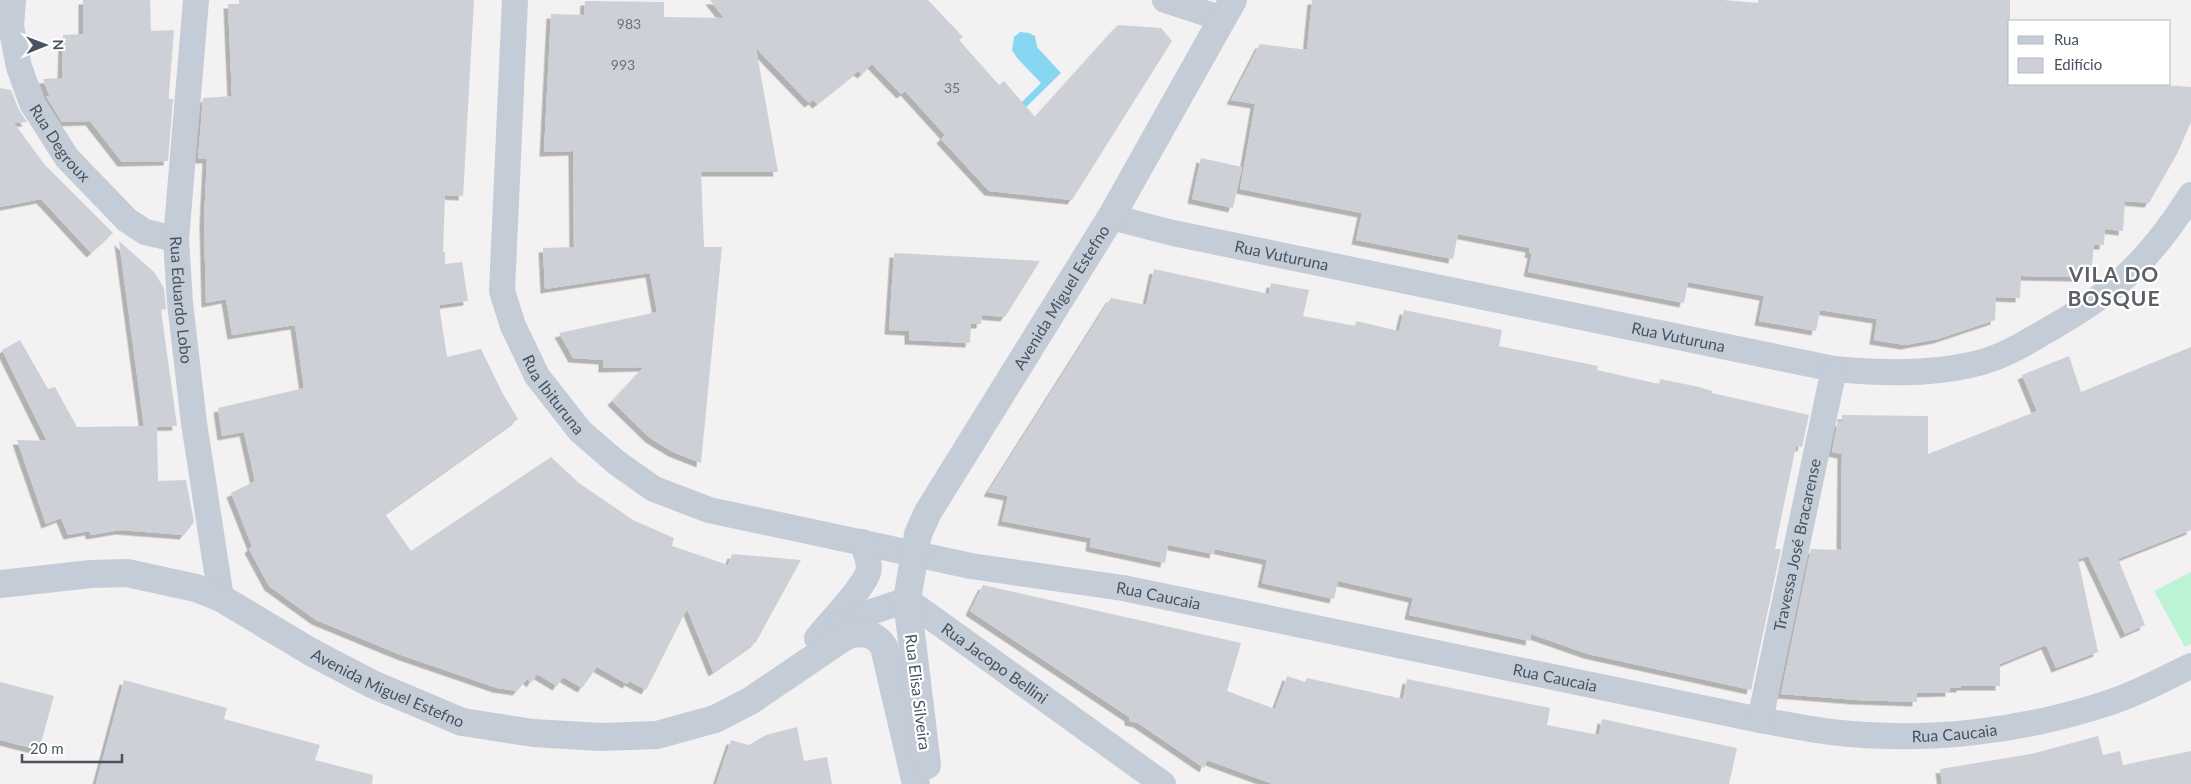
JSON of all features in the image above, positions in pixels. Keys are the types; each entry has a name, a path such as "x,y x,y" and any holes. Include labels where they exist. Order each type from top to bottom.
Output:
{"street":[{"name":"Rua Degroux","path":"13,0 11,26 18,66 32,104 66,158 127,220 145,232 176,239"},
{"name":"Rua Eduardo Lobo","path":"196,0 176,239 180,303 194,423 221,598"},
{"name":"Rua Ibituruna","path":"515,0 502,291 513,326 537,376 580,431 617,463 654,488 709,510 914,553"},
{"path":"1165,0 1228,10"},
{"name":"Avenida Miguel Estefno","path":"907,600 918,534 928,512 1111,217 1228,10"},
{"name":"Rua Vuturuna","path":"1111,217 1173,233 1834,368 1918,373 1972,365 2021,346 2068,318 2114,287 2174,222 2191,195"},
{"name":"Travessa José Bracarense","path":"1760,720 1834,368"},
{"name":"Avenida Miguel Estefno","path":"781,679 849,600 868,572 868,558 862,542"},
{"name":"Rua Caucaia","path":"914,553 971,566 1122,588 1760,720 1832,732 1896,736 1978,733 2034,724 2113,702 2191,666"},
{"name":"Avenida Miguel Estefno","path":"0,584 91,574 128,573 196,588 221,598 311,652 372,684 462,722 524,731 602,737 657,734 714,719 750,701 846,636 865,633 873,635"},
{"path":"817,638 874,611 907,600"},
{"name":"Rua Elisa Silveira","path":"907,600 930,784"},
{"name":"Rua Jacopo Bellini","path":"907,600 1163,784"},
{"name":"Rua Elisa Silveira","path":"873,635 884,646 916,784"}],"green space":[{"path":"2191,572 2191,644 2185,647 2154,591"}],"water":[{"path":"1020,32 1035,36 1037,47 1061,73 1018,115 995,129 1041,83 1017,58 1012,50 1014,37"}],"building":[{"path":"83,0 150,0 151,31 174,30 169,94 169,99 173,99 168,161 122,162 90,121 62,122 46,96 50,97 43,79 62,78 63,35 83,34"},
{"path":"239,0 474,0 463,196 445,195 443,252 445,252 445,264 462,262 468,301 439,305 447,357 481,349 503,394 518,419 385,514 411,551 551,457 579,483 633,520 674,538 672,546 728,565 732,554 801,560 756,642 713,672 687,609 646,690 629,681 627,684 597,667 582,688 563,677 557,686 537,674 531,683 527,679 517,691 497,688 401,655 316,620 269,586 249,549 252,546 231,493 255,481 244,432 222,436 218,408 304,388 295,325 232,335 226,299 206,303 204,221 207,159 198,159 203,98 232,96 228,4 239,4"},
{"path":"710,0 928,0 963,37 959,40 999,85 1004,81 1035,117 1118,25 1161,28 1172,41 1072,200 989,191 941,139 945,135 905,91 901,94 872,64 862,74 858,71 817,104 813,100 809,103 756,48 778,172 701,172 704,247 722,247 701,463 673,452 650,438 612,401 644,367 603,368 603,360 573,358 559,333 657,312 650,273 545,289 543,248 574,247 573,151 544,152 551,14 584,15 585,1 664,2 664,17 724,18"},
{"path":"1312,0 1723,0 1758,3 1758,0 2010,0 2010,20 2008,20 2008,85 2164,85 2191,87 2191,122 2177,154 2149,203 2125,201 2123,231 2105,229 2104,245 2094,245 2092,265 2077,277 2021,276 2020,298 1996,297 1995,320 1938,339 1905,345 1874,340 1877,319 1820,310 1816,331 1759,321 1764,296 1688,282 1684,303 1528,272 1532,254 1529,253 1530,248 1458,234 1453,259 1356,240 1362,213 1240,189 1255,104 1231,100 1260,44 1307,50"},
{"path":"0,88 11,90 18,108 27,122 14,123 45,165 113,233 91,253 41,199 0,207"},
{"path":"1201,158 1242,167 1233,208 1192,199"},
{"path":"119,241 154,272 164,288 166,309 161,310 177,426 144,427"},
{"path":"894,253 1040,261 1005,317 982,315 981,324 971,324 970,343 909,340 909,331 889,330"},
{"path":"1154,269 1269,294 1271,283 1309,290 1303,316 1355,326 1356,321 1399,331 1404,310 1502,330 1499,346 1598,366 1597,370 1659,384 1660,379 1699,387 1712,391 1712,393 1809,415 1802,447 1796,446 1775,549 1781,549 1751,690 1588,654 1531,634 1530,641 1409,615 1413,598 1338,581 1334,599 1262,583 1267,560 1215,549 1214,554 1168,545 1165,563 1090,547 1091,538 1002,521 1008,496 988,492 1111,298 1146,305"},
{"path":"20,340 48,389 55,387 77,427 157,426 158,481 186,480 194,522 184,535 120,530 91,535 89,531 68,535 61,518 46,524 17,440 47,441 2,350"},
{"path":"2191,347 2191,530 2118,559 2145,625 2125,634 2088,556 2078,559 2098,652 2056,668 2046,645 2000,664 2000,686 1961,686 1961,688 1950,688 1950,692 1917,693 1917,702 1857,700 1781,694 1811,549 1841,550 1842,454 1832,452 1838,421 1842,422 1842,415 1928,416 1928,454 2037,411 2022,375 2044,366 2069,356 2081,392"},
{"path":"983,585 1241,643 1227,691 1275,709 1287,676 1305,682 1307,678 1403,699 1407,679 1550,708 1547,725 1599,735 1602,719 1737,748 1729,784 1273,784 1207,760 1204,768 1138,723 1129,721 1129,717 970,611"},
{"path":"124,680 227,708 224,719 320,745 315,760 373,775 372,784 96,784"},
{"path":"0,682 54,696 39,750 0,740"},
{"path":"797,727 804,761 827,757 832,784 716,784 731,740 749,745 766,735"},
{"path":"2098,736 2103,755 2120,751 2123,765 2191,751 2191,784 1942,784 1940,769 2031,754"}],"district":[{"name":"VILA DO BOSQUE","path":"2114,287"}]}
